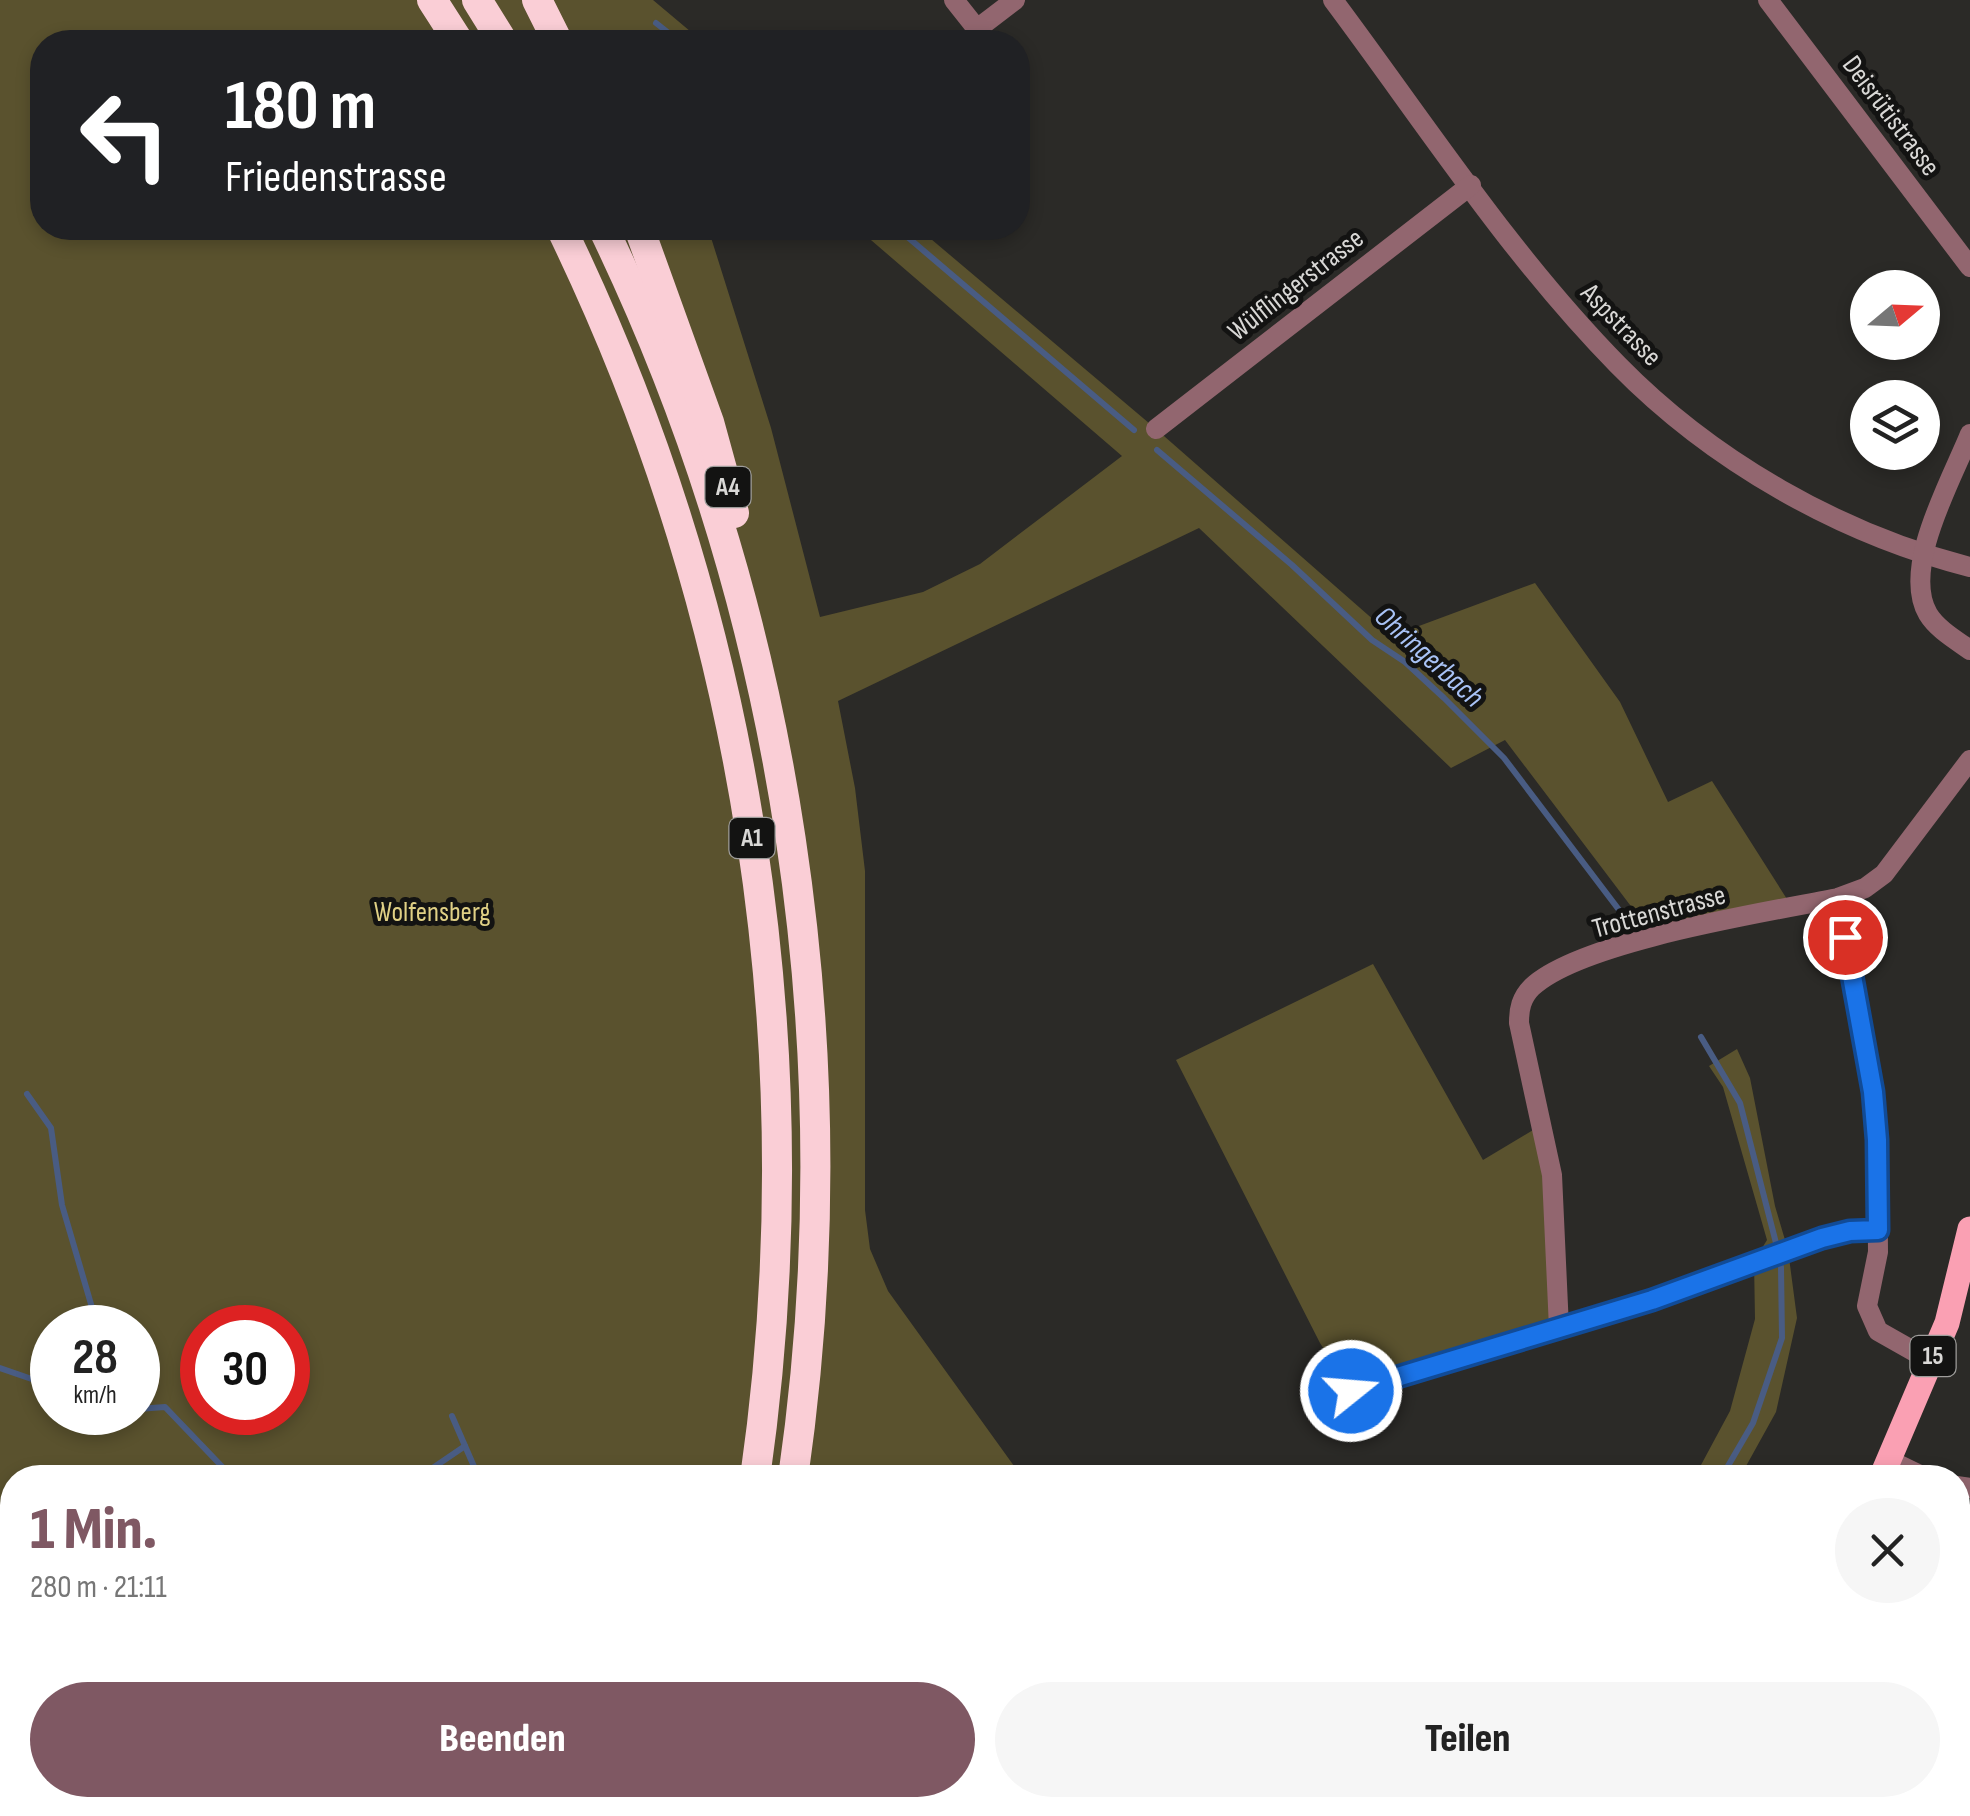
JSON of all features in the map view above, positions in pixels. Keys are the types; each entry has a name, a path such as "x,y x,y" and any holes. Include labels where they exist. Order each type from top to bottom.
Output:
{"highway":[{"path":"432,0 452,30"},
{"path":"477,0 496,30"},
{"path":"537,0 552,30"},
{"name":"A1","path":"566,240 626,373 681,529 724,688 752,833 773,1016 778,1162 770,1346 756,1465"},
{"name":"A1","path":"608,240 680,412 716,518 747,626 792,846 813,1070 812,1275 794,1465"},
{"name":"A4","path":"644,240 686,353 733,504 747,626"}],"main road":[{"name":"15","path":"1887,1465 1957,1288 1970,1229"}],"street":[{"path":"954,0 977,29 1015,0"},
{"name":"Aspstrasse","path":"1332,0 1551,292 1620,367 1712,444 1774,485 1838,519 1922,555 1970,567"},
{"name":"Deisrütistrasse","path":"1768,0 1970,266"},
{"name":"Wülflingerstrasse","path":"1156,428 1471,186"},
{"path":"1970,434 1922,555 1920,584 1930,616 1970,650"},
{"name":"Trottenstrasse","path":"1560,1328 1552,1175 1519,1007 1532,988 1606,950 1838,898 1866,888 1884,874 1970,760"},
{"path":"1838,898 1873,1092 1877,1140 1878,1252 1868,1306 1878,1330 1931,1361"},
{"path":"1351,1391 1652,1300 1822,1238 1878,1230"}],"green space":[{"name":"Wolfensberg","path":"0,0 653,0 689,30 30,30 30,240 712,240 771,428 820,617 923,592 980,564 1122,456 871,240 932,240 1392,636 1535,583 1620,702 1668,802 1712,781 1792,907 1655,938 1505,740 1451,768 1199,528 838,701 855,788 865,871 865,1210 870,1249 888,1291 1013,1465 0,1465"},
{"path":"1373,964 1483,1160 1543,1124 1559,1328 1351,1391 1320,1343 1176,1060"},
{"path":"1737,1049 1750,1078 1775,1206 1788,1250 1797,1318 1776,1412 1747,1465 1701,1465 1730,1411 1755,1319 1754,1261 1767,1240 1723,1087 1709,1066"}],"waterway":[{"name":"Ohringerbach","path":"656,23 665,30"},
{"name":"Ohringerbach","path":"911,240 1134,430"},
{"name":"Ohringerbach","path":"1157,450 1292,565 1372,640 1405,662 1504,758 1635,931"},
{"name":"Ohringerbach","path":"1701,1037 1740,1103 1776,1243"},
{"path":"27,1094 51,1128 62,1205 91,1305"},
{"name":"Ohringerbach","path":"1729,1465 1753,1423 1782,1338 1781,1267"},
{"path":"0,1368 30,1378"},
{"path":"160,1407 165,1407 221,1465"},
{"path":"452,1416 473,1465"},
{"path":"437,1465 465,1446"}],"route":[{"path":"1351,1391 1652,1300 1822,1238 1878,1230 1873,1092 1845,937"}]}
